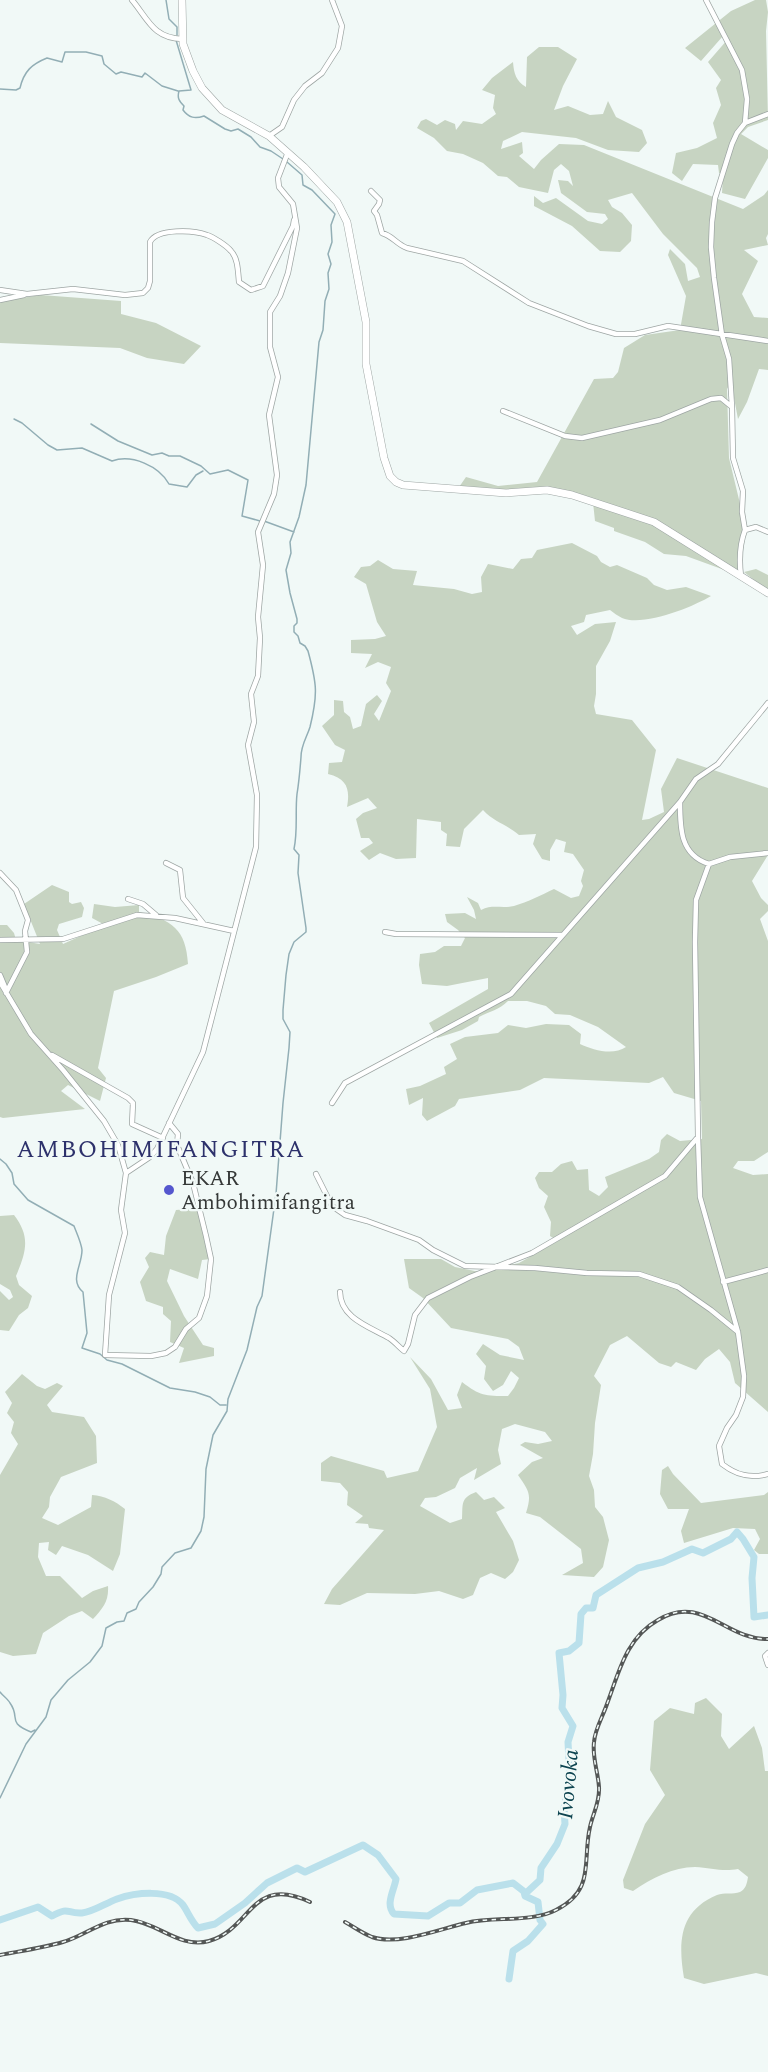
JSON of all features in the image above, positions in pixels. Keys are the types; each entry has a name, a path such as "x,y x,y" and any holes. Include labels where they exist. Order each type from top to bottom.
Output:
{"main road":[{"path":"182,0 178,39 202,87 222,111 269,136 286,157 338,202 348,222 366,322 366,364 380,427 384,458 390,476 403,485 506,493 547,490 572,495 654,522 768,593"}],"street":[{"path":"132,0 150,27 178,39"},
{"path":"269,136 282,127 294,100 305,86 322,73 338,48 342,26 332,0"},
{"path":"706,0 742,70 747,99 744,123 732,144 715,198 711,247 722,335 729,359 733,458 743,491 742,512 745,530 739,558 741,576"},
{"path":"744,123 768,114"},
{"path":"126,1173 150,1157 163,1138 203,1052 256,847 258,795 248,745 254,722 251,694 258,676 260,639 258,617 263,574 258,532 274,494 277,475 269,415 278,377 270,347 270,312 280,296 288,273 297,228 294,204 279,187 278,178 286,157"},
{"path":"371,191 380,200 374,211 382,233 391,236 399,245 463,261 529,303 550,312 616,334 635,334 668,326 768,341"},
{"path":"0,300 27,294 73,289 125,295 143,293 150,281 150,242 156,234 171,231 207,235 231,251 237,264 239,282 251,290 263,286 293,226 295,211"},
{"path":"0,290 27,294"},
{"path":"503,411 565,436 582,438 660,420 711,399 721,398 732,407"},
{"path":"745,530 756,527 768,532"},
{"path":"332,1103 345,1083 511,994 680,802 696,779 718,764 768,703"},
{"path":"680,802 680,831 689,852 700,862 709,864 730,856 768,853"},
{"path":"166,863 180,870 183,898 204,924"},
{"path":"709,864 696,900 700,1197 738,1332 744,1376 742,1397 736,1415 719,1446 722,1464 734,1473 756,1477 768,1474"},
{"path":"0,873 16,890 28,920 25,931 27,952 6,993"},
{"path":"128,899 143,904 157,915"},
{"path":"0,940 63,939 137,915 157,915 234,931"},
{"path":"385,932 396,934 562,935"},
{"path":"0,975 6,993"},
{"path":"0,982 31,1034 104,1121 118,1145 126,1173 121,1210 125,1233 109,1295 105,1355 166,1353 175,1347 186,1329 199,1318 207,1296 211,1259 198,1200 177,1145 178,1134 169,1123"},
{"path":"47,1052 128,1098 133,1103 132,1124 163,1138"},
{"path":"340,1292 342,1307 349,1315 392,1340 404,1351 415,1315 428,1298 470,1277 532,1253 664,1176 698,1137"},
{"path":"316,1174 332,1206 345,1215 419,1240 433,1250 465,1266 639,1274 678,1287 738,1332"},
{"path":"723,1282 768,1270"},
{"path":"768,1653 765,1656 768,1665"}],"green space":[{"path":"755,0 766,0 768,12 766,31 768,120 748,127 741,134 768,150 768,158 745,199 722,193 723,174 719,173 718,165 693,164 682,181 672,173 676,153 697,148 717,138 713,123 721,105 716,88 721,80 708,62 728,39 723,36 701,61 685,48 731,11"},
{"path":"539,47 558,47 577,59 554,110 568,106 590,115 603,114 608,101 616,117 642,130 647,143 639,152 608,150 576,138 522,132 503,141 501,149 522,142 523,153 519,156 534,169 559,144 584,145 743,209 768,190 768,234 766,238 768,245 744,250 758,261 742,294 754,317 768,318 768,370 759,369 738,419 731,382 727,389 729,458 745,530 739,558 741,576 686,556 664,554 645,542 614,531 614,528 595,521 593,502 572,495 457,490 466,477 498,486 537,482 594,379 613,378 618,372 624,348 645,335 680,330 686,296 668,255 670,249 685,264 688,281 700,277 697,268 663,234 632,193 608,200 612,207 622,213 632,225 631,241 620,252 600,251 572,226 534,206 534,196 543,203 556,198 588,221 602,224 608,219 605,214 587,212 561,193 558,180 568,181 573,186 569,171 561,164 554,170 548,193 519,187 507,177 498,176 483,163 463,154 447,151 434,138 417,128 421,121 426,119 437,125 445,120 455,124 456,130 463,121 482,124 496,114 493,108 495,95 482,90 492,78 513,62 516,77 526,87 527,57"},
{"path":"41,295 121,301 121,314 156,323 201,346 184,364 147,358 120,348 0,343 0,301"},
{"path":"572,543 597,556 601,562 610,567 617,565 667,590 686,587 711,596 655,618 631,620 622,618 610,610 586,615 584,622 571,626 577,635 595,624 616,622 610,641 596,666 594,706 596,714 632,720 656,750 642,820 664,812 661,789 677,758 768,788 768,855 752,881 761,898 768,905 768,911 760,919 768,941 768,1152 754,1161 738,1161 733,1168 753,1175 768,1174 768,1412 735,1383 730,1362 719,1349 705,1359 696,1370 676,1362 671,1367 659,1363 627,1336 610,1345 594,1376 601,1385 589,1476 594,1490 595,1507 603,1517 609,1540 603,1567 594,1577 562,1575 583,1563 581,1549 540,1517 526,1513 528,1493 518,1475 532,1462 543,1458 520,1445 525,1442 538,1444 552,1441 545,1432 515,1424 502,1429 498,1450 501,1464 474,1480 477,1468 460,1478 455,1488 436,1497 425,1498 420,1506 450,1523 462,1519 463,1502 471,1494 476,1492 484,1500 494,1497 505,1508 496,1512 513,1541 519,1560 513,1572 505,1579 491,1573 480,1578 473,1595 463,1599 439,1591 415,1594 367,1593 340,1605 324,1604 332,1589 384,1530 369,1528 368,1524 355,1523 363,1516 347,1505 348,1492 340,1483 321,1481 321,1463 331,1456 384,1471 387,1478 418,1471 437,1427 430,1389 410,1357 431,1379 448,1410 462,1408 457,1395 462,1382 478,1393 488,1395 508,1396 514,1388 519,1378 511,1371 503,1385 493,1391 484,1379 486,1366 476,1354 483,1344 500,1355 524,1360 519,1347 508,1339 451,1328 423,1298 409,1288 404,1259 441,1259 455,1267 480,1272 519,1263 558,1241 550,1236 551,1222 544,1207 548,1196 539,1188 535,1178 539,1172 552,1172 561,1164 572,1161 577,1170 588,1169 589,1190 599,1196 608,1187 605,1177 649,1159 659,1152 661,1140 667,1134 680,1141 702,1139 701,1101 674,1093 663,1077 649,1083 544,1078 520,1090 459,1099 455,1106 427,1121 422,1115 423,1098 409,1105 406,1089 420,1086 446,1074 444,1067 457,1059 450,1044 465,1037 498,1033 508,1025 526,1028 546,1024 569,1025 581,1034 580,1044 585,1046 609,1052 626,1047 598,1027 570,1015 555,1014 546,1006 527,1001 508,1001 479,1017 478,1021 462,1030 437,1038 429,1023 488,989 488,978 447,986 422,984 420,954 435,952 444,946 461,946 465,938 447,922 445,914 465,913 476,919 467,897 478,903 481,910 489,907 514,906 554,889 571,898 579,896 583,886 581,881 584,870 573,854 564,852 566,842 556,839 550,850 550,861 542,859 533,844 536,834 519,835 483,810 464,829 460,847 446,846 447,834 441,830 441,822 417,819 416,858 396,859 380,853 369,860 360,851 373,843 369,838 361,838 356,819 363,813 377,808 368,798 347,807 348,790 344,782 328,774 329,763 342,762 345,750 335,745 322,726 334,715 334,700 343,701 344,712 350,717 353,729 361,726 366,704 377,695 382,701 374,714 379,721 391,691 386,683 391,667 378,662 365,668 372,654 351,653 351,640 386,636 377,622 366,584 354,577 361,567 370,566 378,560 393,569 417,571 413,585 454,589 472,594 482,592 481,577 488,564 513,569 521,559 532,558 537,550"},
{"path":"756,569 768,575 768,591 744,572"},
{"path":"52,885 69,892 69,902 72,904 81,902 84,908 82,917 59,924 57,930 63,944 105,925 92,918 94,904 115,907 139,905 139,912 168,923 180,934 187,952 188,964 114,991 98,1068 106,1078 100,1101 68,1085 61,1091 85,1109 3,1118 0,1117 0,925 7,925 14,933 16,940 40,944 24,904"},
{"path":"200,1208 211,1259 202,1260 198,1279 170,1269 167,1281 184,1316 203,1345 214,1348 214,1356 179,1363 184,1348 170,1342 171,1321 163,1314 163,1307 146,1301 140,1282 149,1267 145,1258 150,1252 164,1255 166,1236 176,1210"},
{"path":"14,1215 25,1238 24,1252 16,1276 19,1285 32,1296 28,1308 19,1315 9,1331 0,1330 0,1291 9,1300 13,1297 10,1290 0,1284 0,1216"},
{"path":"22,1374 37,1386 45,1389 57,1383 63,1386 47,1405 52,1412 84,1417 96,1436 97,1463 61,1477 42,1518 58,1525 91,1507 92,1495 110,1499 125,1509 120,1554 113,1571 88,1555 62,1546 56,1555 48,1550 49,1542 39,1543 38,1557 46,1576 60,1576 82,1598 108,1586 107,1596 102,1608 93,1619 82,1611 69,1616 43,1633 36,1654 13,1656 0,1652 0,1475 18,1444 11,1433 14,1422 7,1413 12,1403 5,1392"},
{"path":"668,1466 701,1503 764,1495 768,1492 768,1554 759,1554 754,1550 760,1539 755,1529 733,1528 684,1543 681,1531 689,1509 668,1509 660,1494 662,1470"},
{"path":"706,1698 722,1714 721,1736 729,1749 754,1726 762,1748 765,1771 768,1771 768,1976 756,1973 704,1984 684,1978 681,1952 684,1929 688,1919 704,1902 720,1894 740,1892 745,1888 748,1877 738,1869 687,1867 663,1874 633,1891 624,1888 623,1880 645,1824 665,1795 650,1770 654,1721 670,1708 694,1714 695,1703"}],"waterway":[{"path":"166,0 169,19 177,27 177,35"},
{"path":"176,40 191,90 179,91 178,96 185,113 192,117 204,116 231,131 238,129 251,137 260,147 283,159"},
{"path":"0,89 20,88 29,69 47,58 62,62 65,52 86,52 102,56 104,64 116,74 121,72 142,77 145,73 162,86 178,91"},
{"path":"0,1798 26,1744 46,1717 51,1700 68,1680 90,1662 102,1646 106,1628 124,1621 127,1613 136,1609 139,1602 153,1587 161,1574 162,1567 175,1553 191,1548 201,1531 204,1517 206,1469 213,1435 227,1411 228,1399 247,1350 257,1307 262,1296 276,1194 289,1048 290,1032 283,1019 286,975 289,954 294,942 306,932 298,873 299,855 294,849 301,753 310,727 315,697 315,681 308,651 294,632 297,619 286,570 291,553 290,542 299,517 306,485 319,342 329,289 328,273 331,264 328,254 332,242 331,225 335,214 312,190 303,185 302,175 287,162"},
{"path":"14,419 57,450 82,448 112,461 136,460 159,472 169,484 187,487 196,475 203,471"},
{"path":"91,424 118,441 152,455 162,453 169,456 180,456 201,466 210,474 228,470 248,480 242,516 260,521"},
{"path":"264,521 294,532"},
{"path":"0,1159 12,1173 14,1184 28,1200 74,1226 82,1250 77,1278 77,1283 83,1292 87,1333 82,1348 100,1354 107,1360 122,1364 170,1388 195,1392 210,1397 220,1405 226,1405"},
{"name":"Ivovoka","path":"0,1920 38,1907 52,1916 65,1911 86,1912 124,1897 152,1893 170,1896 177,1900 183,1905 198,1928 215,1924 245,1903 267,1883 297,1868 305,1872 363,1845 378,1855 396,1879 390,1902 394,1914 428,1916 449,1903 460,1903 477,1890 513,1883 526,1893 540,1880 541,1868 557,1844 565,1824 564,1808 570,1780 568,1742 573,1726 562,1708 559,1653 569,1651 579,1643 581,1614 586,1608 593,1608 596,1595 638,1568 663,1562 692,1549 703,1553 731,1539 737,1532 754,1557 752,1578 754,1617 768,1615"},
{"path":"0,1692 13,1708 16,1722 31,1732 35,1730"},
{"path":"509,1979 513,1951 528,1941 543,1924 540,1920 538,1902 525,1896 524,1892"}],"railway":[{"path":"345,1922 372,1937 406,1938 477,1921 535,1917 556,1910 569,1902 577,1893 585,1874 590,1827 599,1792 594,1753 596,1732 620,1668 638,1636 658,1620 674,1613 688,1612 701,1614 739,1633 768,1639"},
{"path":"0,1955 63,1942 104,1924 121,1920 141,1922 179,1939 198,1943 223,1935 263,1899 275,1895 290,1895 310,1902"}],"place":[{"name":"EKAR Ambohimifangitra","path":"169,1190"}],"district":[{"name":"AMBOHIMIFANGITRA","path":"161,1149"}]}
